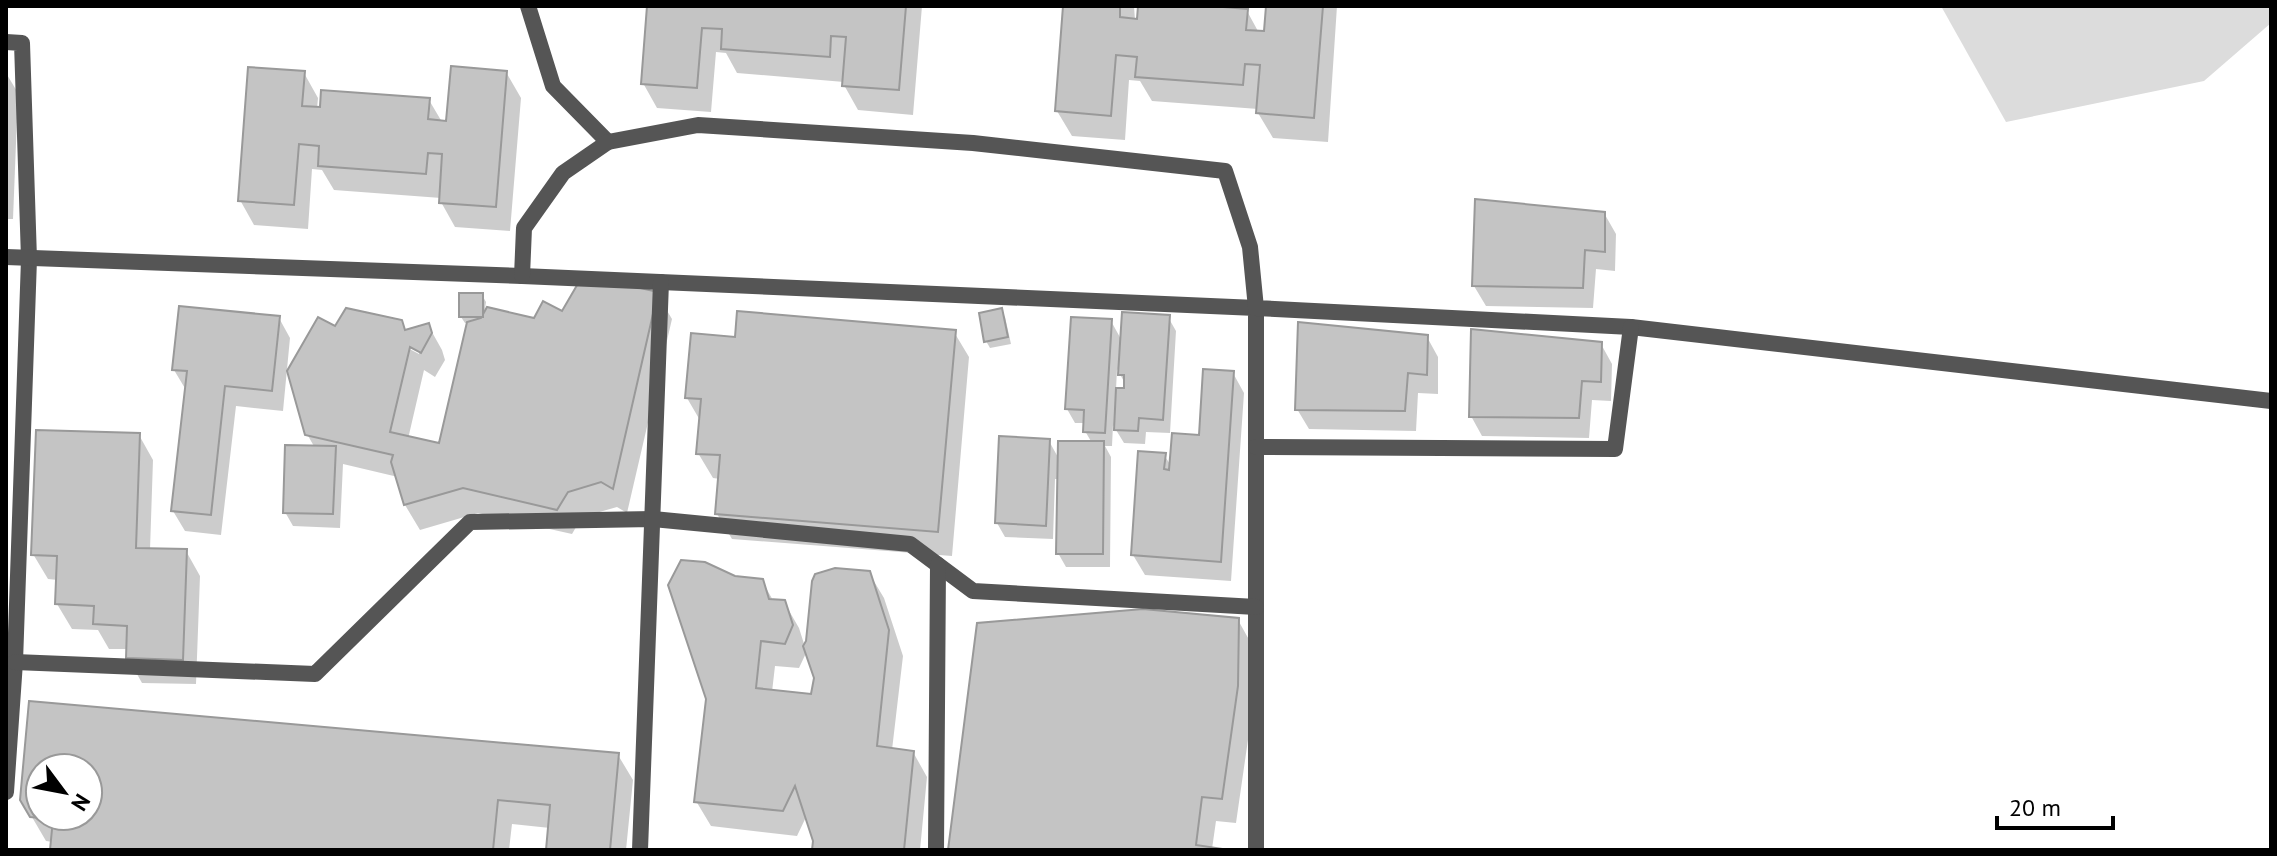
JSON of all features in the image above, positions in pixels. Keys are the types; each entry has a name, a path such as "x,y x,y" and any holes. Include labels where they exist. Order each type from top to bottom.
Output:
{"street":[{"path":"528,6 553,86 608,142"},
{"path":"6,42 22,43 29,259 15,662 6,792"},
{"path":"522,276 524,228 563,173 608,142 698,125 973,143 1225,171 1250,247 1256,308 1256,850"},
{"path":"6,257 522,276 1631,327 2271,401"},
{"path":"640,850 661,282"},
{"path":"1256,447 1615,449 1631,327"},
{"path":"15,662 315,674 470,522 653,519 910,544 973,591 1256,607"},
{"path":"936,850 938,565"}],"shaded area":[{"path":"1941,6 2271,6 2271,23 2204,81 2006,122"}],"building":[{"path":"647,6 906,6 899,90 842,86 846,37 831,36 830,57 721,49 722,29 702,28 697,88 641,84"},
{"path":"1063,6 1120,6 1120,17 1137,19 1138,6 1248,9 1246,30 1264,31 1266,6 1323,6 1314,118 1256,113 1260,65 1245,64 1243,85 1135,77 1137,57 1116,55 1111,116 1055,111"},
{"path":"451,66 507,71 496,207 439,203 442,154 428,153 426,174 318,166 319,146 299,144 294,205 238,201 248,67 305,71 302,106 320,107 321,90 430,98 428,119 446,121"},
{"path":"1475,199 1605,212 1605,252 1585,250 1583,288 1472,286"},
{"path":"583,275 658,292 613,489 601,482 568,492 557,510 463,488 404,505 391,462 393,455 305,435 287,371 318,317 335,326 346,308 402,320 405,330 429,323 432,333 421,353 410,347 390,432 439,443 467,322 481,318 487,307 534,318 543,301 562,311"},
{"path":"459,293 483,293 483,317 459,317"},
{"path":"179,306 280,316 272,391 225,386 211,515 171,511 187,371 172,370"},
{"path":"1002,308 1008,337 984,342 979,313"},
{"path":"737,311 956,330 938,532 715,514 720,455 696,454 701,399 685,398 691,333 735,337"},
{"path":"1122,312 1170,315 1163,420 1139,418 1138,431 1114,430 1116,388 1124,388 1124,375 1118,375"},
{"path":"1071,317 1112,319 1105,433 1083,432 1084,410 1065,409"},
{"path":"1298,322 1428,335 1427,375 1408,373 1405,411 1295,410"},
{"path":"1471,329 1602,342 1601,382 1582,381 1579,418 1469,417"},
{"path":"1203,369 1234,371 1221,562 1131,555 1138,451 1166,453 1164,469 1169,470 1172,433 1199,435"},
{"path":"36,430 140,433 136,548 187,549 183,660 126,658 127,626 93,624 94,606 55,604 57,556 31,555"},
{"path":"999,436 1050,439 1046,526 995,523"},
{"path":"1058,441 1104,441 1103,554 1056,554"},
{"path":"285,445 336,446 333,514 283,513"},
{"path":"681,560 705,562 735,576 763,579 769,599 785,600 793,625 785,644 761,641 756,688 811,694 814,678 803,646 815,574 835,568 870,571 889,630 877,746 914,751 904,850 812,850 813,841 795,786 783,811 694,802 706,699 668,585"},
{"path":"1143,609 1239,618 1238,686 1222,799 1202,797 1196,845 1229,850 948,850 977,623"},
{"path":"29,701 619,753 610,850 546,850 550,805 498,800 493,850 50,850 52,832 104,832 104,752 24,752"},
{"path":"24,756 24,807 20,800"}]}
